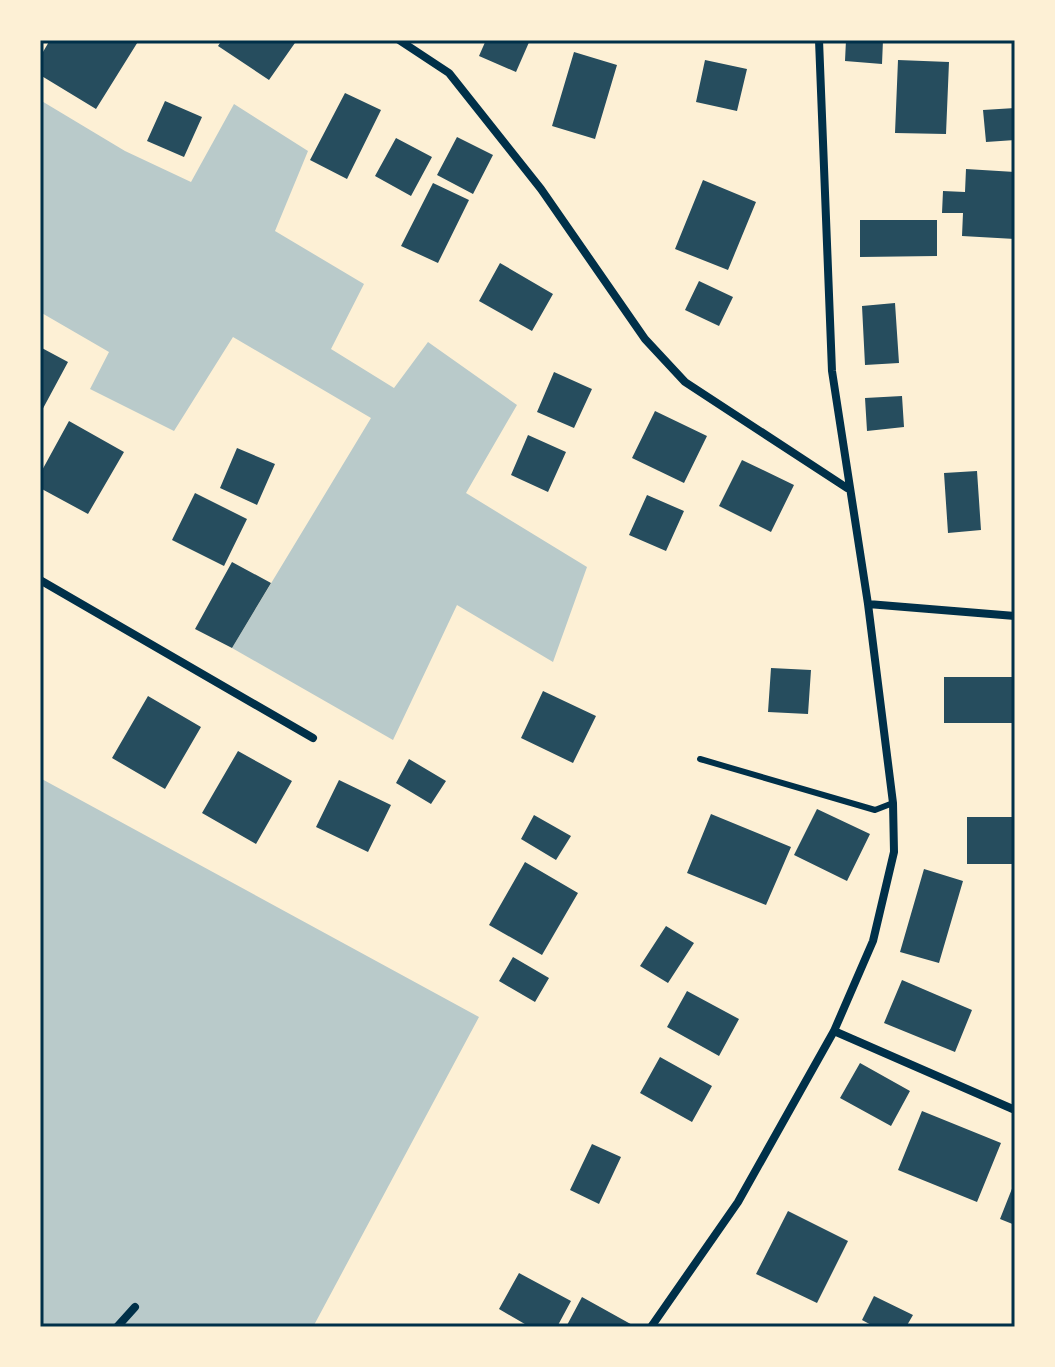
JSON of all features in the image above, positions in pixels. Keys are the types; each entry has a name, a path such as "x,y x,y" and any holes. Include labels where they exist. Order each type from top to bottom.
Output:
{"street":[{"path":"399,40 449,73 541,189 645,339 685,382 847,488"},
{"path":"651,1327 738,1202 834,1031 873,941 894,852 893,803 868,604 847,488 832,371 819,40"},
{"path":"40,580 313,738"},
{"path":"868,604 1015,616"},
{"path":"834,1031 1015,1110"},
{"path":"117,1327 135,1307"}],"lane":[{"path":"700,759 875,810 893,803"}],"shaded area":[{"path":"40,100 125,151 191,182 234,104 308,151 275,231 364,284 331,349 394,388 428,342 517,405 466,493 587,567 553,662 457,605 393,740 232,648 371,418 233,337 174,431 90,389 109,352 40,312"},
{"path":"40,778 479,1017 313,1327 40,1327"}],"building":[{"path":"50,40 139,40 96,109 40,75 40,57"},
{"path":"222,40 297,40 269,80 218,46"},
{"path":"486,40 530,40 516,72 479,56"},
{"path":"846,40 883,40 882,64 845,61"},
{"path":"574,52 617,65 595,139 552,126"},
{"path":"705,60 747,69 737,111 696,102"},
{"path":"898,60 949,62 946,134 895,133"},
{"path":"345,93 381,110 347,179 310,160"},
{"path":"165,101 202,117 184,157 147,141"},
{"path":"1015,108 1015,140 986,142 983,110"},
{"path":"457,137 493,155 473,194 437,175"},
{"path":"396,138 432,157 411,196 375,176"},
{"path":"966,169 1015,172 1015,239 962,236 963,213 942,213 943,191 965,192"},
{"path":"703,180 756,202 728,270 675,249"},
{"path":"433,183 469,200 438,263 401,246"},
{"path":"860,220 937,220 937,256 860,257"},
{"path":"500,263 553,294 532,331 479,301"},
{"path":"699,281 733,297 719,326 685,310"},
{"path":"895,303 899,363 865,365 862,306"},
{"path":"40,347 68,362 40,414"},
{"path":"554,372 592,389 574,428 537,412"},
{"path":"902,396 904,427 867,431 865,398"},
{"path":"655,411 707,436 684,483 632,458"},
{"path":"69,421 124,452 88,514 40,488 40,474"},
{"path":"528,435 566,452 548,492 511,475"},
{"path":"237,448 275,464 257,505 220,488"},
{"path":"742,460 794,485 771,532 719,506"},
{"path":"977,471 981,530 948,533 944,473"},
{"path":"195,493 247,519 224,566 172,540"},
{"path":"647,495 684,511 666,551 629,535"},
{"path":"232,562 271,583 232,648 195,629"},
{"path":"771,668 811,670 808,714 768,712"},
{"path":"944,677 1015,677 1015,723 944,723"},
{"path":"543,691 596,716 573,763 521,738"},
{"path":"148,696 201,727 165,789 112,758"},
{"path":"238,751 292,781 256,844 202,813"},
{"path":"409,759 446,781 431,804 396,783"},
{"path":"339,780 391,805 368,852 316,827"},
{"path":"817,809 870,834 847,881 794,855"},
{"path":"711,814 791,847 766,905 687,873"},
{"path":"534,815 571,836 556,860 521,839"},
{"path":"967,817 1015,817 1015,864 967,864"},
{"path":"525,862 578,893 542,955 489,925"},
{"path":"924,869 963,881 939,963 900,952"},
{"path":"666,926 694,943 668,983 640,966"},
{"path":"513,957 549,978 535,1002 499,981"},
{"path":"902,980 972,1010 955,1052 884,1023"},
{"path":"687,991 739,1019 719,1056 667,1027"},
{"path":"660,1057 712,1086 692,1122 640,1093"},
{"path":"860,1063 910,1091 891,1126 840,1098"},
{"path":"922,1111 1001,1143 977,1202 898,1170"},
{"path":"592,1144 621,1157 599,1204 570,1190"},
{"path":"1015,1181 1015,1225 1000,1219"},
{"path":"788,1211 848,1241 817,1303 756,1274"},
{"path":"519,1273 571,1301 557,1327 530,1327 499,1309"},
{"path":"874,1296 913,1315 906,1327 875,1327 862,1320"},
{"path":"582,1297 636,1327 566,1327"}]}
